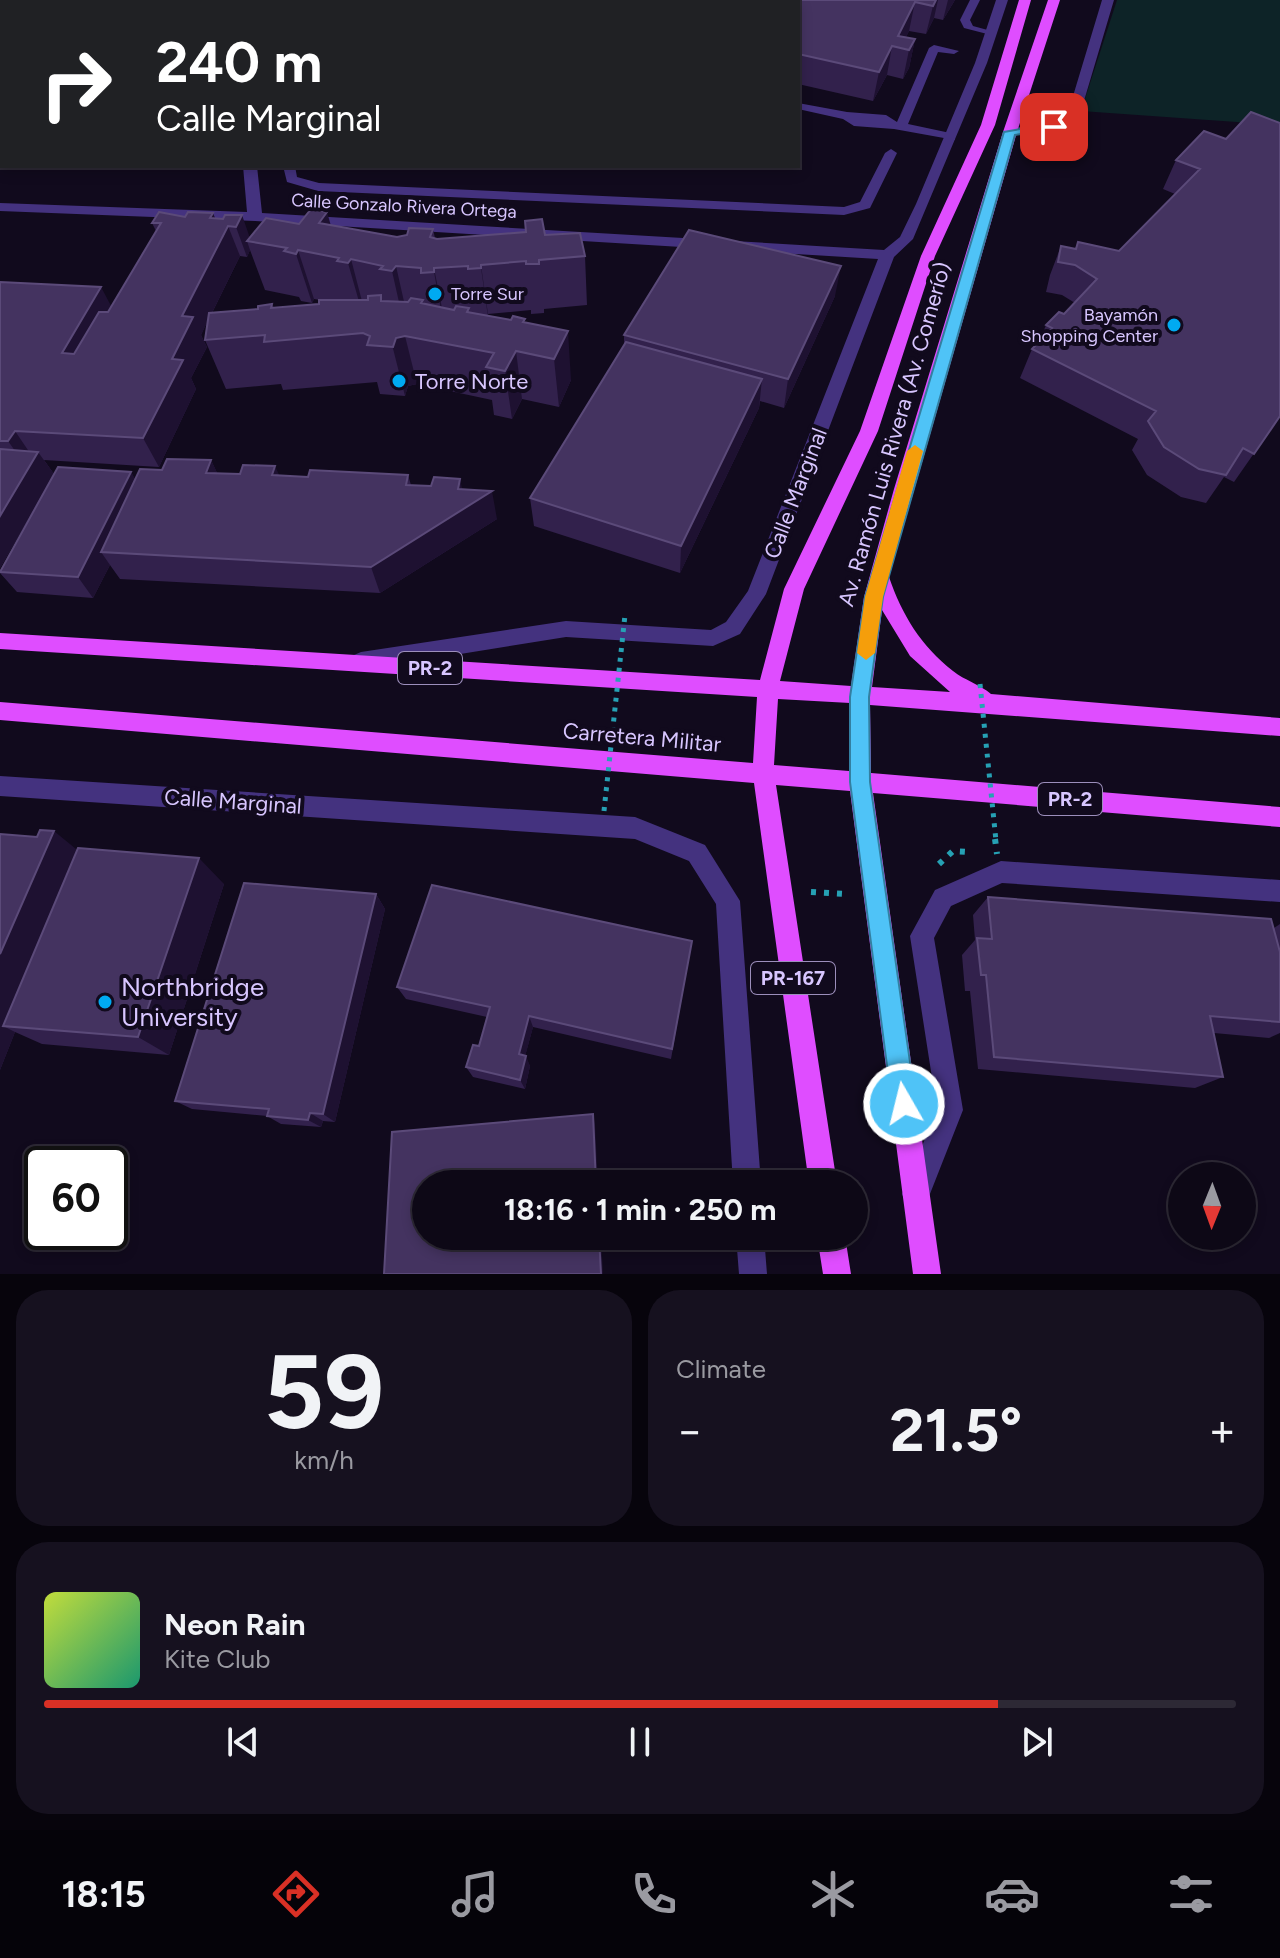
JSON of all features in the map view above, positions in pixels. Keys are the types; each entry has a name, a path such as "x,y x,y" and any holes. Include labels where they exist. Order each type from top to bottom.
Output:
{"main road":[{"name":"Av. Ramón Luis Rivera (Av. Comerío)","path":"821,1170 763,773 768,689 794,589 869,431 928,256 988,125 1025,0"},
{"name":"Av. Ramón Luis Rivera (Av. Comerío)","path":"927,1274 860,782 860,697 880,575 1010,132 1054,0"},
{"path":"880,575 885,598 899,624 927,660 963,691 997,704"},
{"name":"PR-2","path":"0,641 997,704 1280,727"},
{"name":"Carretera Militar","path":"0,711 1280,817"},
{"path":"833,1250 837,1274"}],"street":[{"name":"Calle Marginal","path":"350,663 566,629 713,638 733,628 756,594 887,255 906,239 951,137 978,57 991,34 1002,0"},
{"path":"1010,132 1054,127 1073,118 1108,0"},
{"path":"250,168 255,217"},
{"name":"Calle Gonzalo Rivera Ortega","path":"0,207 255,217 887,255"},
{"name":"Calle Marginal","path":"0,786 635,828 697,853 728,901 746,1170"},
{"path":"916,1194 950,1110 922,936 943,898 1001,872 1280,891"},
{"path":"751,1250 753,1274"}],"lane":[{"path":"975,0 965,20 969,28 991,34"},
{"path":"898,126 933,51 954,52"},
{"path":"800,106 847,116 886,119 898,126 951,137"},
{"path":"289,168 291,179 318,187 844,211 865,205 891,153"}],"path":[{"path":"604,811 625,615"},
{"path":"980,684 997,854"},
{"path":"780,891 875,895"}],"green space":[{"path":"1117,0 1280,0 1280,125 1081,111"}],"building":[{"path":"800,0 936,0 933,6 915,2 898,36 915,39 909,50 892,46 879,72 800,54"},
{"name":"Bayamón Shopping Center","path":"1251,112 1280,123 1280,416 1254,454 1243,448 1226,475 1199,469 1164,447 1148,421 1156,411 1032,349 1052,328 1046,325 1059,312 1064,314 1097,279 1075,265 1058,262 1061,246 1076,249 1078,242 1119,251 1200,169 1176,160 1204,131 1226,139"},
{"path":"311,209 327,212 319,223 397,237 407,235 409,228 433,229 430,237 437,239 526,232 525,221 542,219 545,235 580,233 585,256 539,260 539,264 526,264 526,261 468,269 468,266 434,268 434,272 421,273 421,268 396,266 392,271 351,259 348,263 337,261 339,258 298,250 296,254 284,251 287,248 247,241 266,218 299,224"},
{"path":"159,212 185,217 188,212 213,213 210,218 223,219 225,215 242,215 236,227 228,226 182,316 193,317 172,359 183,360 143,438 15,431 8,441 0,441 0,282 101,287 62,353 74,354 99,312 108,312 161,223 152,223"},
{"path":"689,230 841,266 788,379 624,335"},
{"path":"381,295 381,301 408,302 411,298 454,310 456,306 469,308 467,312 511,320 513,316 525,319 523,322 568,331 554,359 516,351 505,371 486,367 494,353 405,336 396,338 393,347 367,345 370,336 363,333 264,342 265,335 205,340 209,313 258,309 258,306 272,304 271,308 319,304 319,300 368,300 368,296"},
{"path":"626,342 762,379 681,546 530,498"},
{"path":"0,449 38,452 0,516"},
{"path":"167,459 211,460 206,473 240,474 243,465 275,466 272,475 308,477 310,470 408,475 406,485 431,486 434,477 460,479 458,489 492,491 371,567 101,552 140,469 162,470"},
{"path":"58,467 131,472 78,577 0,572"},
{"path":"40,830 54,831 0,954 0,834 37,837"},
{"path":"78,848 199,858 138,1037 3,1026"},
{"path":"244,883 376,894 323,1114 310,1113 308,1120 267,1116 269,1109 175,1101"},
{"path":"432,885 692,941 672,1049 529,1016 519,1054 526,1056 520,1080 466,1067 473,1045 479,1046 490,1007 397,987"},
{"path":"988,897 1271,919 1280,952 1280,1022 1210,1016 1223,1077 994,1057 986,975 981,975 977,938 992,939"},
{"path":"593,1114 595,1170 412,1170 412,1250 600,1250 601,1274 384,1274 392,1132"}],"slow traffic":[{"path":"866,653 874,597 915,451"}],"place":[{"name":"Torre Sur","path":"435,294"},
{"name":"Bayamón Shopping Center","path":"1174,325"},
{"name":"Torre Norte","path":"399,381"},
{"name":"Northbridge University","path":"105,1002"}],"route":[{"path":"904,1104 860,782 860,697 874,597 903,489 1010,132 1054,127"}]}
